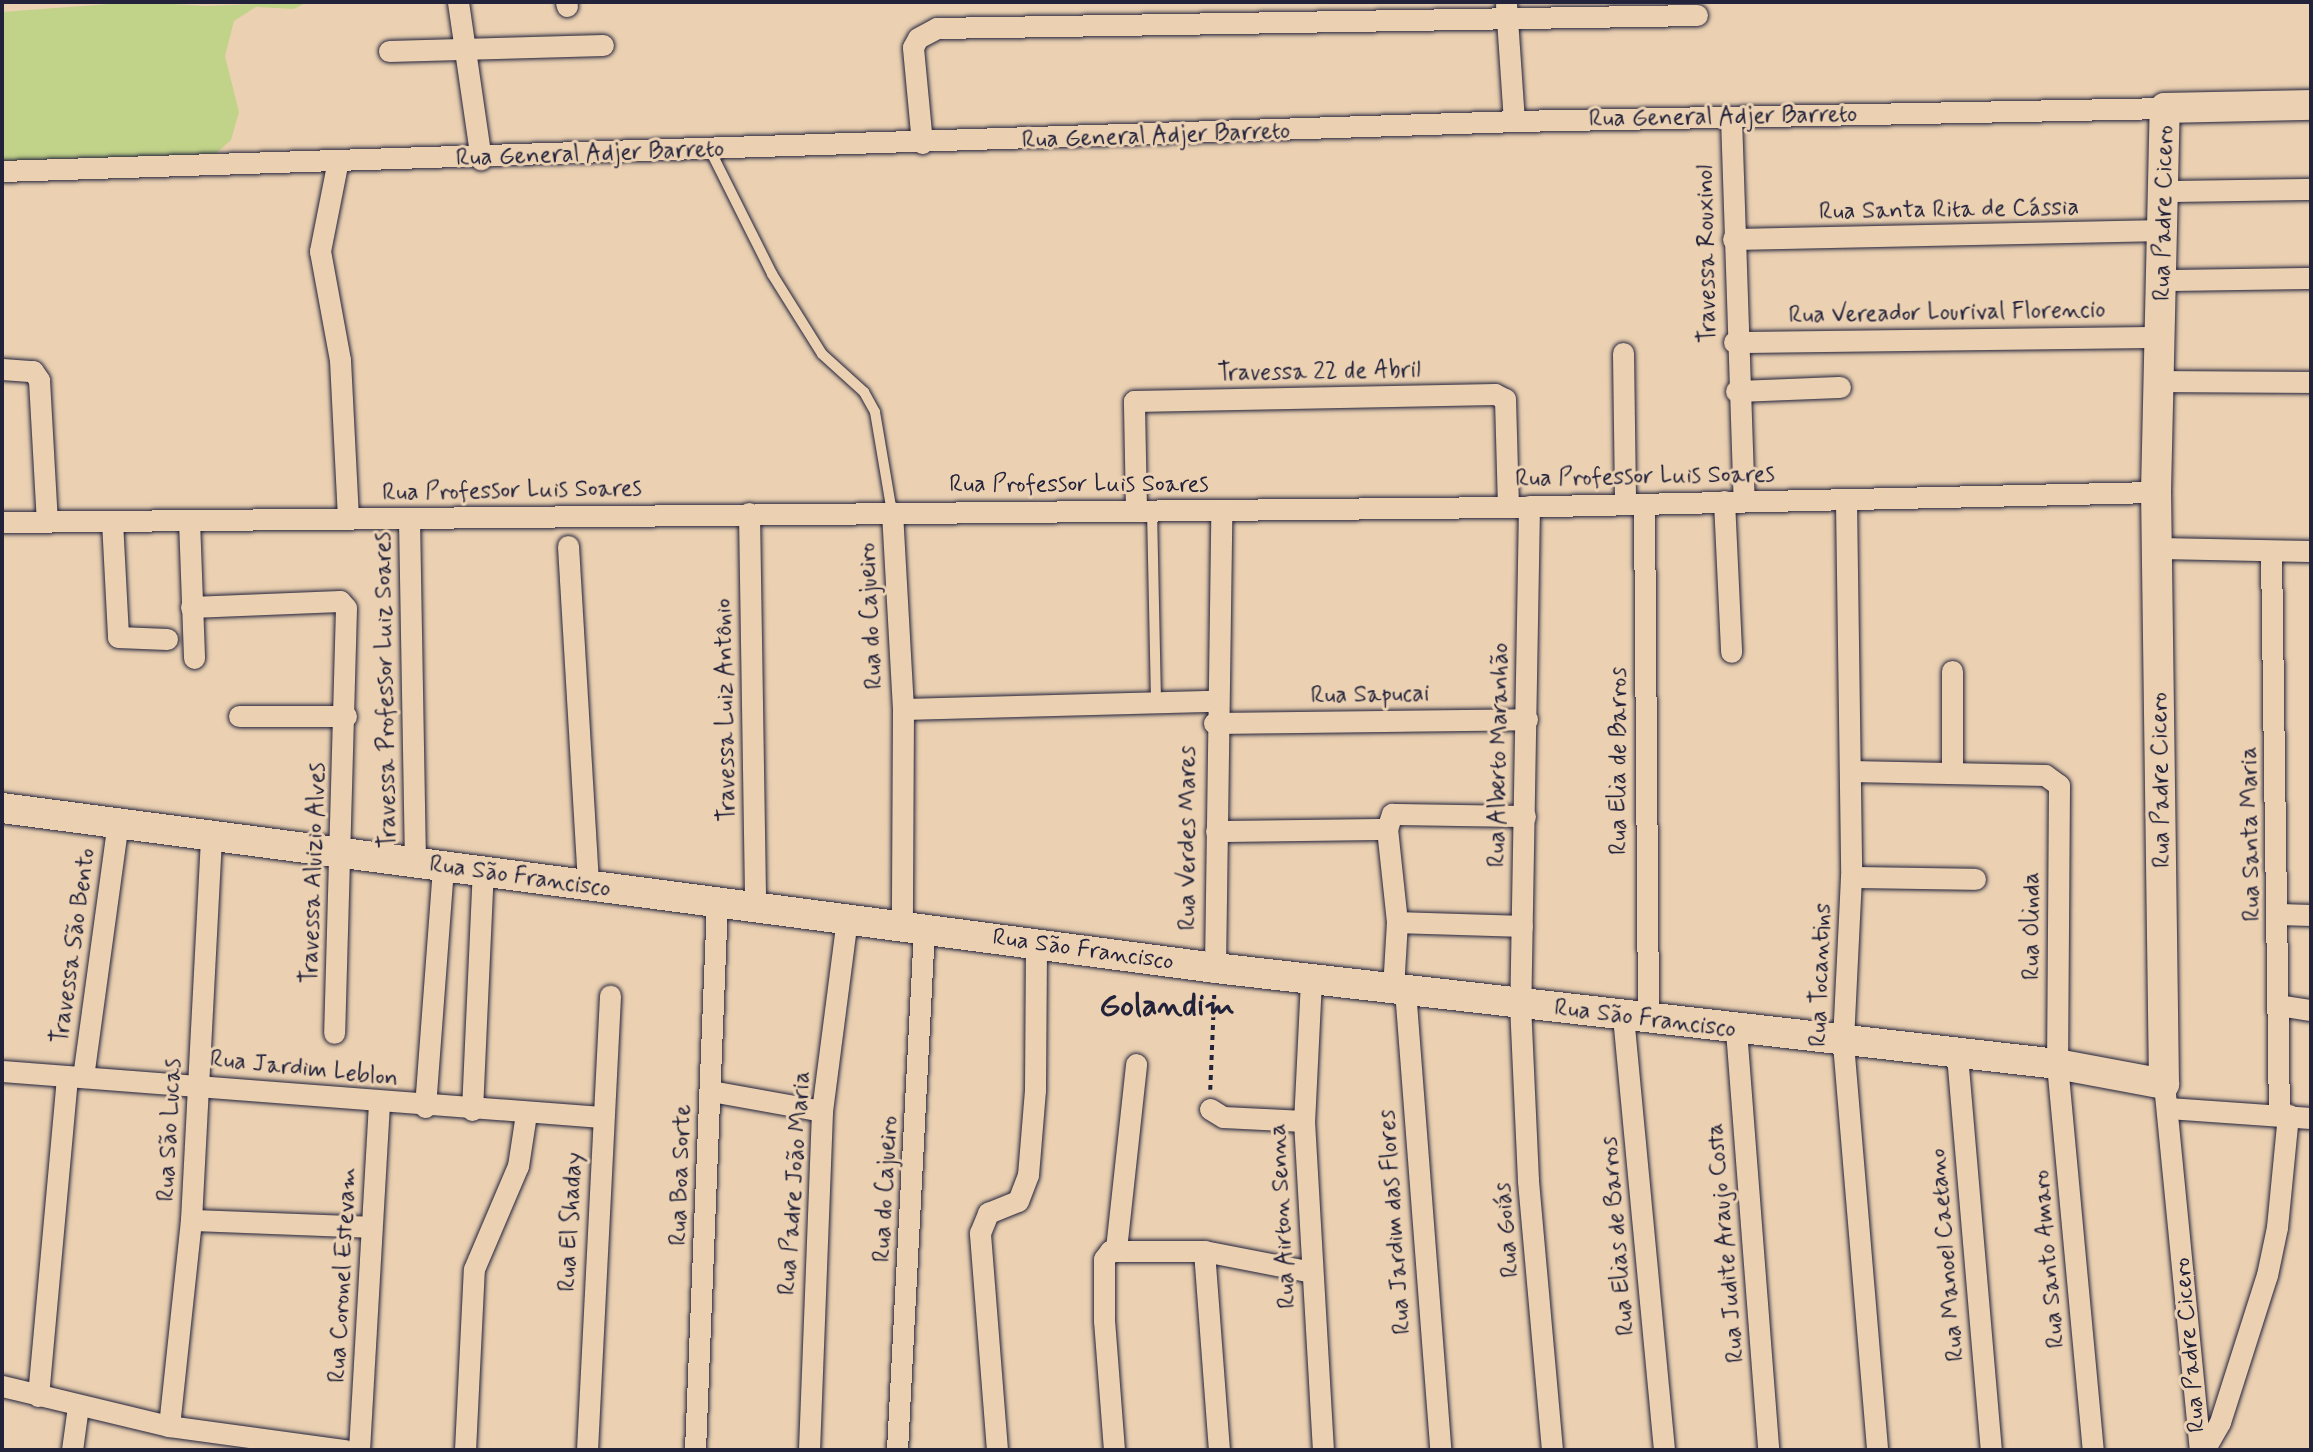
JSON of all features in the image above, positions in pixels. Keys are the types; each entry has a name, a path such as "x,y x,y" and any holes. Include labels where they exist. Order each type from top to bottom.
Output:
{"street":[{"path":"458,2 468,47 481,159"},
{"path":"922,144 913,47 918,38 937,28 1506,8 1697,15"},
{"path":"1506,8 1514,121"},
{"path":"389,51 603,45"},
{"name":"Rua General Adjer Barreto","path":"2,171 338,160 481,159 1514,121 2311,105"},
{"name":"Rua Padre Cicero","path":"2165,107 2165,280 2160,337 2161,381 2156,492 2166,1096 2202,1450"},
{"name":"Travessa Rouxinol","path":"1731,117 1736,391 1731,652"},
{"path":"338,160 320,251 340,360 348,519"},
{"path":"2167,191 2311,189"},
{"name":"Rua Santa Rita de Cássia","path":"1733,239 2165,230"},
{"path":"2165,280 2311,278"},
{"name":"Rua Vereador Lourival Florencio","path":"1734,342 2160,337"},
{"name":"Rua Elia de Barros","path":"1623,353 1635,504 1635,1017"},
{"path":"2,369 33,371 39,380 47,522"},
{"path":"2161,381 2311,382"},
{"path":"1736,391 1840,387"},
{"name":"Travessa 22 de Abril","path":"1144,510 1134,401 1495,394 1505,399 1518,506"},
{"name":"Rua Professor Luis Soares","path":"2,522 1518,506 1846,501 2156,492"},
{"name":"Rua Tocantins","path":"1846,501 1851,877 1843,1043 1877,1450"},
{"name":"Rua Alberto Maranhão","path":"1518,506 1527,719 1520,1004"},
{"name":"Rua Verdes Mares","path":"1215,968 1214,723 1221,510"},
{"name":"Rua do Cajueiro","path":"892,512 913,928 914,1206 897,1450"},
{"name":"Travessa Luiz Antônio","path":"749,513 755,907"},
{"name":"Travessa Professor Luiz Soares","path":"409,518 429,864 425,1107"},
{"path":"111,520 118,637 167,639"},
{"path":"189,520 194,658"},
{"path":"568,545 574,699 588,887"},
{"path":"2157,548 2311,551"},
{"name":"Rua Santa Maria","path":"2202,1450 2220,1422 2267,1275 2277,1227 2283,1115 2278,1005 2279,914 2271,552"},
{"name":"Travessa Aluizio Alves","path":"191,607 344,603 346,716 343,850 334,1033"},
{"path":"1850,771 1951,772 1952,671"},
{"path":"903,709 1215,701"},
{"path":"239,716 346,716"},
{"name":"Rua Sapucai","path":"1214,723 1527,719"},
{"name":"Rua Olinda","path":"1951,772 2045,775 2059,788 2057,1064"},
{"name":"Rua São Francisco","path":"2,808 211,836 343,850 588,887 1311,980 1843,1043 2057,1064 2166,1096 2311,1118"},
{"path":"1216,831 1387,830 1392,814 1407,812 1525,816"},
{"name":"Travessa São Bento","path":"37,1396 75,1076 118,822"},
{"name":"Rua Jardim das Flores","path":"1387,830 1397,922 1399,990 1440,1450"},
{"name":"Rua São Lucas","path":"169,1426 191,1220 211,836"},
{"path":"471,1110 483,872"},
{"path":"1851,877 1975,879"},
{"name":"Rua Boa Sorte","path":"695,1450 717,902"},
{"path":"2279,914 2311,915"},
{"name":"Rua Padre João Maria","path":"808,1450 822,1111 847,919"},
{"path":"1397,922 1522,926"},
{"path":"997,1450 980,1233 988,1213 1018,1201 1028,1175 1035,1090 1036,944"},
{"name":"Rua Airton Senna","path":"1311,980 1304,1121 1323,1450"},
{"name":"Rua El Shaday","path":"586,1450 601,1117 610,996"},
{"name":"Rua Goiás","path":"1520,1004 1528,1181 1552,1450"},
{"path":"2278,1005 2311,1010"},
{"name":"Rua Elias de Barros","path":"1635,1017 1664,1450"},
{"name":"Rua Judite Araujo Costa","path":"1736,1030 1768,1450"},
{"name":"Rua Manoel Caetano","path":"1957,1055 1991,1450"},
{"path":"1116,1249 1136,1064"},
{"name":"Rua Santo Amaro","path":"2057,1064 2093,1450"},
{"name":"Rua Jardim Leblon","path":"2,1071 200,1084 425,1107 601,1117"},
{"path":"711,1091 822,1111"},
{"name":"Rua Coronel Estevam","path":"359,1450 379,1102"},
{"path":"1210,1109 1223,1117 1304,1121"},
{"path":"465,1450 474,1269 518,1166 526,1114"},
{"path":"191,1220 371,1227"},
{"path":"1114,1450 1104,1258 1116,1249 1204,1251 1312,1272"},
{"path":"1204,1251 1219,1450"},
{"path":"2,1386 169,1426 204,1441 334,1450"},
{"path":"72,1450 78,1406"}],"lane":[{"path":"710,150 772,274 822,354 863,392 875,412 892,512"},
{"path":"1144,510 1156,701"}],"path":[{"path":"1210,1109 1215,968"}],"green space":[{"path":"136,2 206,6 307,2 294,9 256,7 234,21 225,56 239,112 231,140 211,158 2,171 2,12"}],"district":[{"name":"Golandim","path":"1167,1006"}]}
